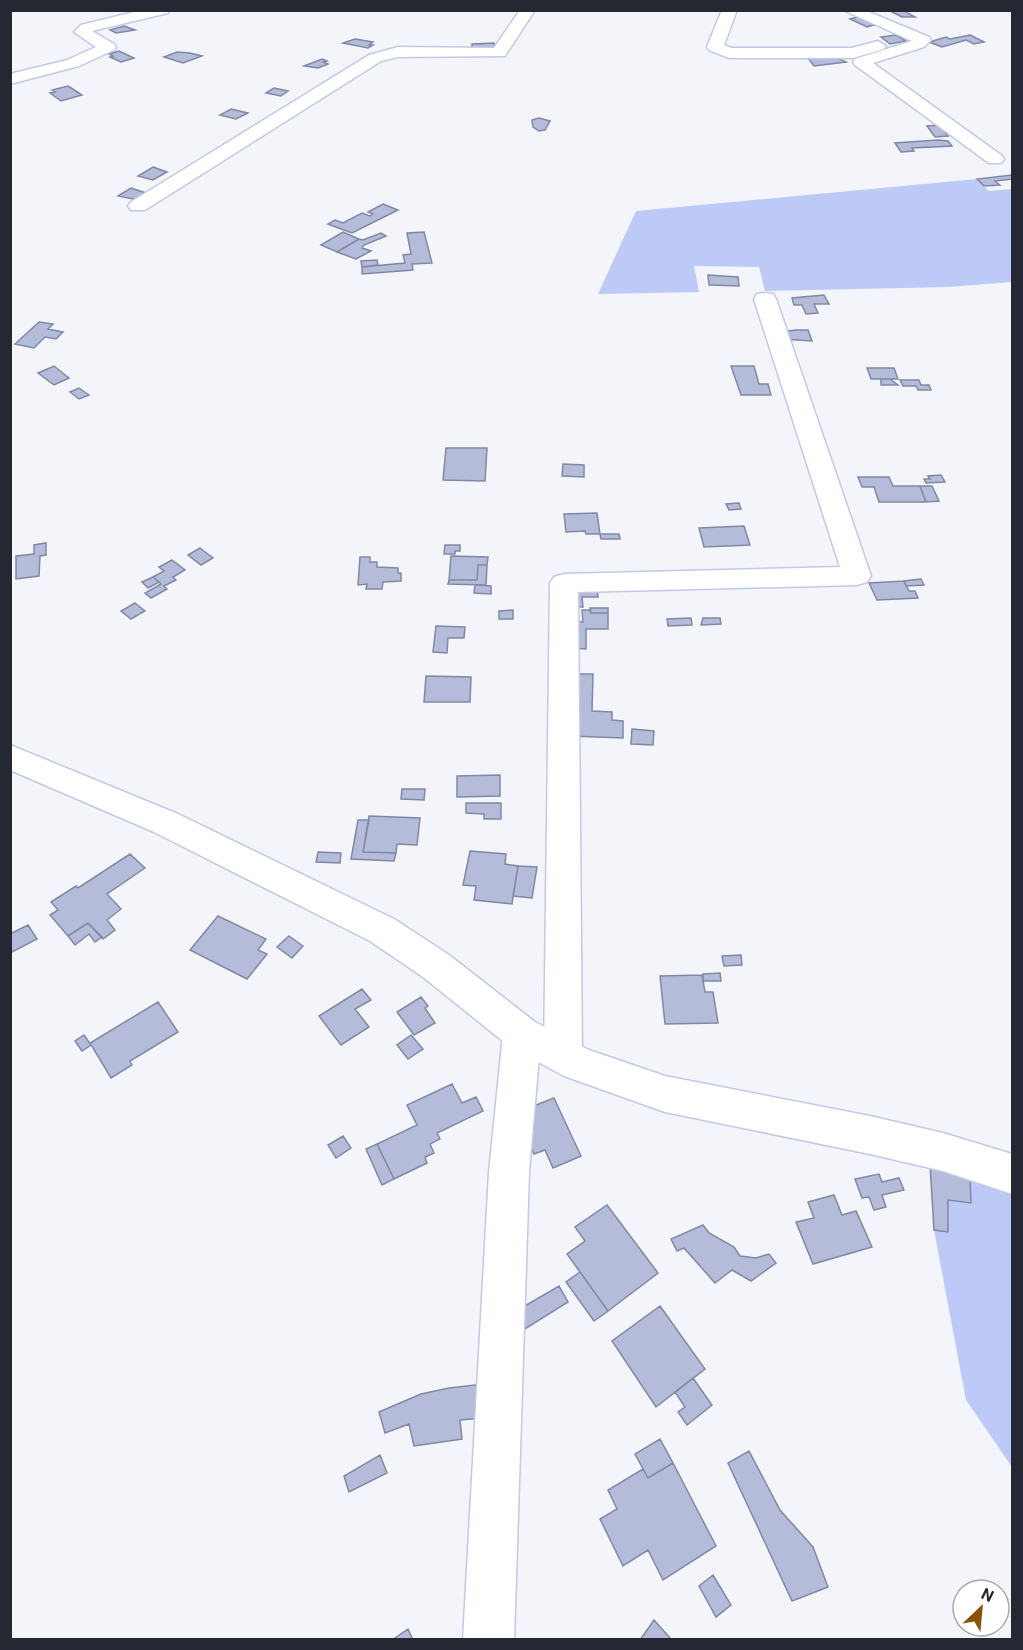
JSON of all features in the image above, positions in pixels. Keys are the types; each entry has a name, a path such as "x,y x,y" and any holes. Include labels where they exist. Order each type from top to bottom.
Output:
{"street":[{"path":"10,79 73,63 108,47 82,32 86,28 163,10"},
{"path":"138,206 375,58 398,52 499,53 528,10"},
{"path":"730,10 715,47 729,53 853,53 878,46"},
{"path":"850,10 923,40 861,62 995,159"},
{"path":"563,1056 564,583 857,576 765,299"},
{"path":"10,757 166,823 382,930 436,966 522,1034 578,1064 665,1094 870,1135 942,1152 1012,1174"},
{"path":"488,1640 509,1172 522,1034"}],"shaded area":[{"path":"977,179 989,191 1012,189 1012,282 948,287 765,291 759,267 694,266 699,292 598,294 636,211"},
{"path":"970,1177 1012,1191 1012,1467 966,1400 934,1230 948,1200 971,1203"}],"building":[{"path":"888,10 914,10 906,12 915,17 902,17"},
{"path":"861,16 881,23 867,27 850,19"},
{"path":"124,26 135,30 116,33 110,30"},
{"path":"896,35 906,41 890,44 881,37"},
{"path":"970,35 984,42 974,44 966,40 942,47 929,42 946,37 950,39"},
{"path":"355,39 373,42 369,45 373,45 368,48 343,43"},
{"path":"494,43 495,50 472,51 472,44"},
{"path":"119,51 134,58 121,62 110,57 113,56 109,54"},
{"path":"177,52 202,56 183,63 164,57"},
{"path":"808,58 837,58 846,62 814,66"},
{"path":"322,59 328,64 318,68 304,66"},
{"path":"68,86 82,95 61,101 50,93 55,92 52,90"},
{"path":"274,88 288,91 281,96 266,93"},
{"path":"231,109 248,113 236,119 220,115"},
{"path":"539,118 550,121 545,130 539,131 533,127 532,120"},
{"path":"943,125 948,131 944,131 948,136 935,137 927,126"},
{"path":"948,141 952,146 912,148 914,151 901,152 895,143"},
{"path":"153,167 167,172 153,180 138,176"},
{"path":"1012,175 1012,179 995,181 1000,185 984,186 977,179"},
{"path":"131,188 149,194 138,200 118,196"},
{"path":"383,204 398,210 352,233 328,224 335,220 343,223 362,213 370,216 373,214 368,212"},
{"path":"343,232 359,239 337,252 321,245"},
{"path":"424,232 432,263 412,264 413,270 362,274 362,267 405,263 403,255 411,254 407,233"},
{"path":"381,233 386,236 364,245 362,248 371,251 356,259 337,252 359,239 363,240"},
{"path":"377,260 378,265 362,267 361,261"},
{"path":"708,275 738,277 739,286 709,285"},
{"path":"824,295 829,304 814,304 818,313 806,314 802,305 794,305 792,298"},
{"path":"39,322 53,324 48,329 63,332 56,339 45,337 34,348 15,344"},
{"path":"808,330 812,341 782,339 780,332"},
{"path":"54,366 69,378 54,385 38,373"},
{"path":"731,366 754,366 759,384 768,384 771,395 741,395"},
{"path":"867,368 894,368 898,379 871,379"},
{"path":"881,379 890,379 898,385 881,385"},
{"path":"900,380 919,380 921,385 929,385 931,390 918,390 916,386 903,386"},
{"path":"79,388 89,395 79,399 70,392"},
{"path":"446,448 487,448 485,481 443,480"},
{"path":"563,464 584,465 584,477 562,476"},
{"path":"941,475 945,482 926,483 924,479 930,479 928,476"},
{"path":"858,477 889,477 893,486 920,486 926,502 879,502 874,487 862,487"},
{"path":"920,486 932,486 939,501 926,502"},
{"path":"739,503 741,509 729,510 726,504"},
{"path":"597,513 600,534 586,534 585,531 566,532 564,514"},
{"path":"744,526 750,545 704,547 699,528"},
{"path":"600,534 619,534 620,539 601,539"},
{"path":"46,543 46,555 40,556 39,576 16,579 16,556 34,554 34,545"},
{"path":"445,545 460,545 460,551 455,551 455,554 444,554"},
{"path":"200,548 213,558 201,565 188,555"},
{"path":"451,556 488,557 487,565 478,565 477,580 449,580"},
{"path":"360,557 370,557 370,562 377,562 377,567 398,568 401,581 383,582 382,589 366,589 367,584 358,585"},
{"path":"172,560 185,570 173,577 176,580 164,586 167,589 151,598 145,593 161,584 153,577 164,571 159,567"},
{"path":"478,565 487,565 486,585 448,584 449,580 477,580"},
{"path":"153,577 159,582 148,588 142,582"},
{"path":"921,579 924,585 906,586 904,581"},
{"path":"904,581 909,591 915,591 918,598 877,600 869,583"},
{"path":"475,585 491,586 491,594 474,593"},
{"path":"578,588 597,588 598,597 582,597 583,607 571,607"},
{"path":"135,603 145,611 131,619 121,611"},
{"path":"590,608 608,608 608,613 591,613"},
{"path":"513,610 513,619 499,619 499,611"},
{"path":"582,610 590,610 591,613 608,613 608,629 586,629 586,649 570,648 570,621 583,622"},
{"path":"691,618 692,625 668,626 667,619"},
{"path":"703,618 720,618 721,624 701,625"},
{"path":"436,626 465,627 464,638 448,638 447,653 433,652"},
{"path":"571,674 593,674 592,711 612,712 612,720 623,721 623,738 569,736"},
{"path":"426,676 471,677 470,702 424,702"},
{"path":"632,729 654,731 653,745 631,744"},
{"path":"500,775 500,796 457,797 457,776"},
{"path":"402,789 425,789 424,800 401,799"},
{"path":"466,803 501,803 501,819 484,819 484,814 466,813"},
{"path":"369,816 420,818 417,845 397,844 396,853 363,852"},
{"path":"358,820 369,820 363,852 396,853 394,861 351,859"},
{"path":"470,851 506,854 505,864 518,866 512,904 474,900 476,886 463,885"},
{"path":"318,852 341,853 340,863 316,862"},
{"path":"130,854 145,868 107,894 121,909 107,920 115,930 103,939 88,923 68,936 50,915 58,910 51,902 76,886 78,888"},
{"path":"518,866 537,867 532,898 513,896"},
{"path":"218,916 266,939 258,950 267,954 247,979 190,950"},
{"path":"88,923 102,937 95,942 89,934 75,945 68,936"},
{"path":"28,925 37,939 10,953 10,934"},
{"path":"289,936 303,946 292,958 277,947"},
{"path":"741,955 742,965 724,966 722,956"},
{"path":"720,973 721,981 703,981 703,974"},
{"path":"702,975 705,992 713,992 718,1023 665,1024 660,976"},
{"path":"362,989 371,1000 355,1009 369,1027 341,1045 319,1016"},
{"path":"421,997 428,1006 425,1008 435,1023 414,1035 397,1012"},
{"path":"158,1002 178,1032 130,1061 132,1065 111,1078 90,1043"},
{"path":"84,1035 91,1045 82,1051 75,1041"},
{"path":"411,1035 423,1049 408,1059 397,1045"},
{"path":"452,1084 462,1103 476,1097 483,1111 437,1133 440,1139 430,1144 434,1153 425,1157 427,1163 394,1179 377,1144 417,1125 407,1105"},
{"path":"554,1098 581,1156 553,1168 545,1150 534,1154 524,1132 534,1128 526,1109"},
{"path":"343,1136 351,1148 336,1158 328,1145"},
{"path":"377,1144 394,1179 382,1185 366,1149"},
{"path":"930,1165 970,1177 971,1203 948,1200 948,1232 934,1230"},
{"path":"879,1174 882,1182 899,1178 904,1190 882,1195 886,1207 874,1210 869,1197 862,1198 855,1179"},
{"path":"834,1195 842,1215 856,1211 872,1247 813,1264 796,1222 814,1218 808,1202"},
{"path":"607,1205 658,1273 608,1311 567,1254 585,1241 575,1227"},
{"path":"703,1225 709,1233 734,1247 740,1256 756,1258 769,1254 776,1263 751,1281 732,1270 715,1283 684,1248 677,1251 671,1239"},
{"path":"580,1272 608,1311 594,1321 566,1282"},
{"path":"559,1286 568,1302 525,1329 516,1311"},
{"path":"660,1306 705,1369 656,1407 612,1341"},
{"path":"693,1378 712,1405 687,1425 678,1412 685,1407 675,1392"},
{"path":"483,1384 483,1418 460,1420 462,1439 414,1446 409,1424 385,1433 379,1412 421,1394"},
{"path":"660,1439 673,1463 648,1478 635,1454"},
{"path":"749,1451 780,1510 813,1547 828,1587 792,1601 728,1463"},
{"path":"380,1455 387,1473 349,1492 344,1476"},
{"path":"673,1463 716,1546 663,1580 648,1550 623,1566 600,1519 617,1509 608,1490 643,1469 648,1478"},
{"path":"713,1575 731,1605 716,1617 699,1586"},
{"path":"654,1620 671,1639 671,1640 640,1640"},
{"path":"408,1629 413,1640 392,1640"}]}
